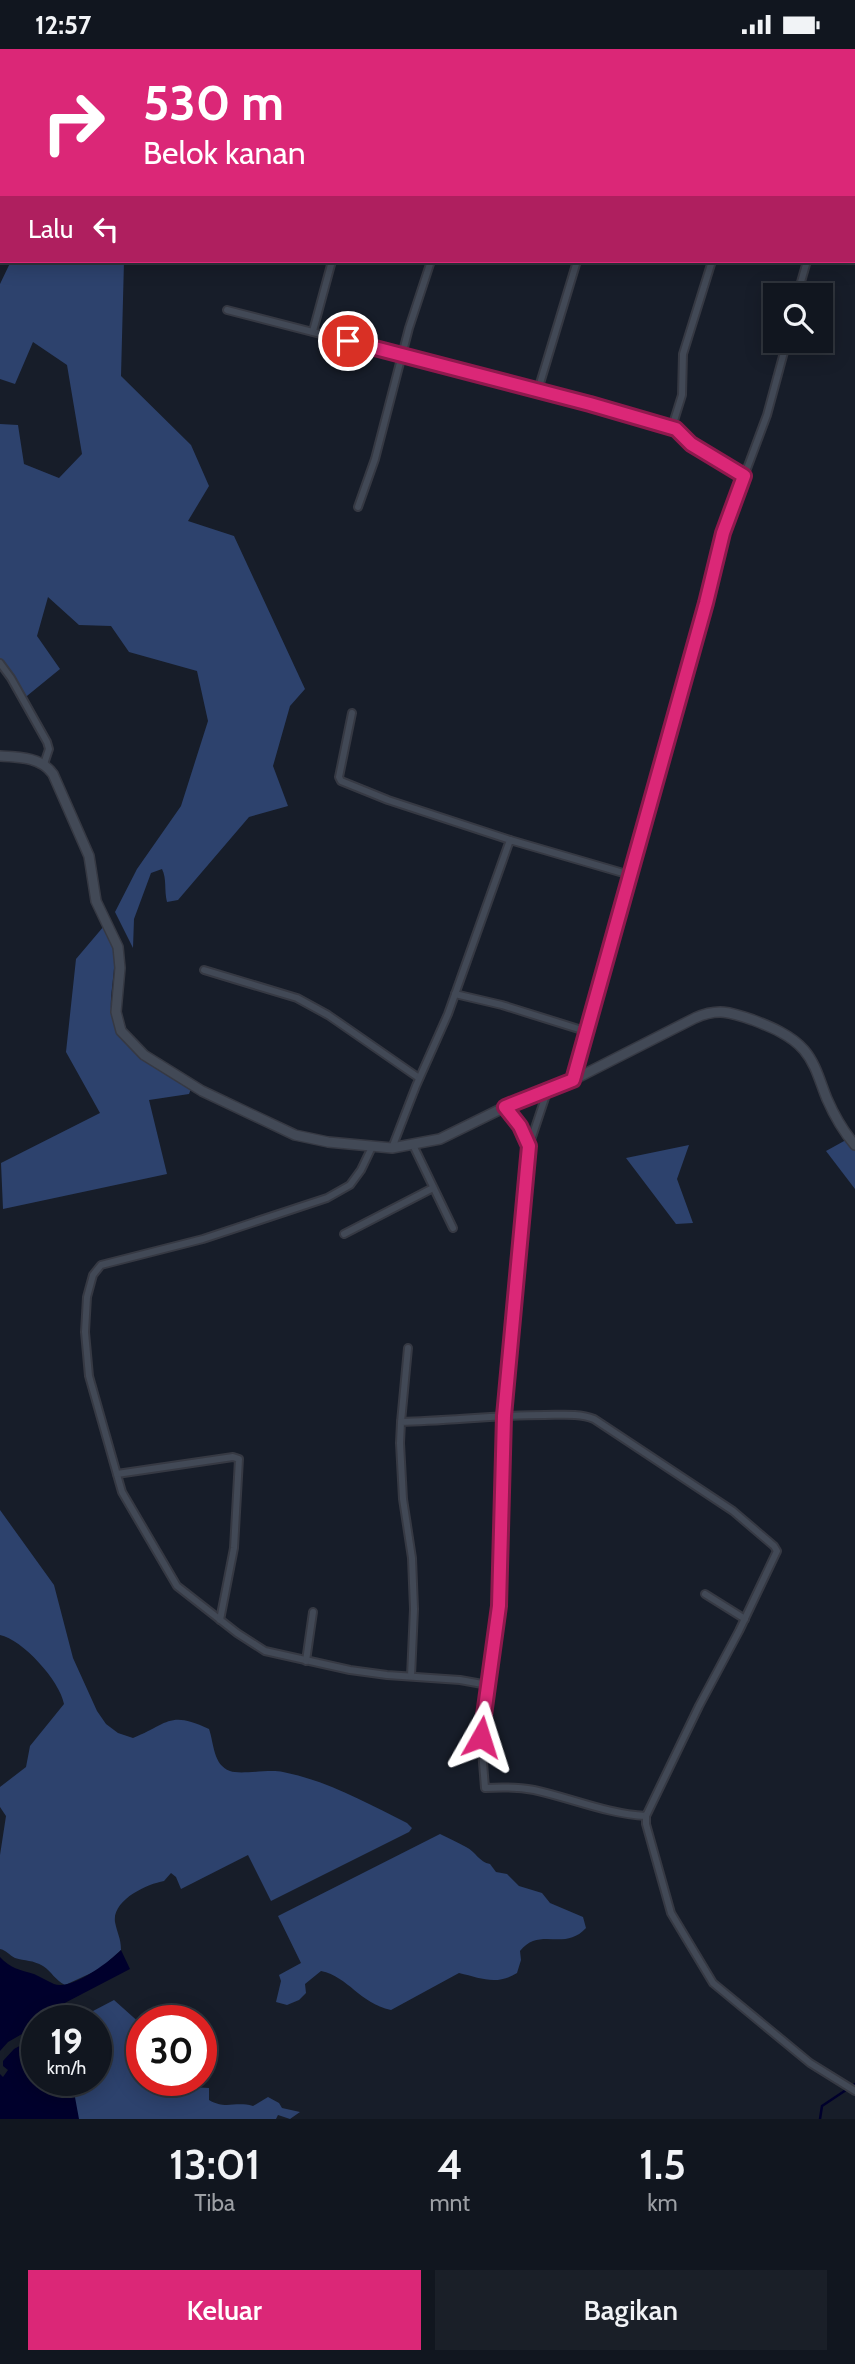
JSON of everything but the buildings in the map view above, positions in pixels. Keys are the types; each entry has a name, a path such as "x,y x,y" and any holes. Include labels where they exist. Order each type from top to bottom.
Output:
{"main road":[{"path":"0,755 36,760 53,773 89,856 96,901 118,947 120,968 117,1023 128,1039 144,1055 202,1091 274,1126 295,1135 372,1147 393,1148 440,1139 505,1107 573,1080 695,1018 710,1012 724,1011 760,1023 798,1044 813,1062 845,1133 855,1145"}],"street":[{"path":"313,331 331,263"},
{"path":"358,507 375,460 402,353 430,263"},
{"path":"538,390 576,263"},
{"path":"711,263 683,354 682,395 672,427 691,444 744,476"},
{"path":"801,283 806,263"},
{"path":"227,310 402,353 676,429"},
{"path":"573,1080 687,663 706,603 723,533 767,415 784,353"},
{"path":"0,663 47,742 44,764"},
{"path":"352,713 339,777 341,781 388,800 510,840 630,875"},
{"path":"393,1148 456,994 510,840"},
{"path":"204,970 298,998 328,1015 419,1079"},
{"path":"456,994 502,1005 585,1031"},
{"path":"548,1089 529,1146 504,1416 499,1606 481,1737 485,1788 533,1790 595,1807 646,1816"},
{"path":"505,1107 520,1126 529,1146"},
{"path":"413,1145 453,1228"},
{"path":"372,1147 361,1170 349,1185 327,1198 203,1239 109,1262 96,1269 87,1297 85,1322 88,1370 128,1504 173,1581 220,1620 265,1651 306,1661 349,1670 488,1685"},
{"path":"344,1234 433,1188"},
{"path":"408,1348 400,1443 403,1499 412,1558 414,1609 411,1676"},
{"path":"401,1422 504,1416 582,1415 594,1419 748,1523 777,1551 646,1816 646,1823 671,1913 713,1983 793,2050 855,2091"},
{"path":"117,1474 233,1457 239,1459 234,1548 220,1620"},
{"path":"705,1594 745,1619"},
{"path":"306,1661 313,1612"}],"shaded area":[{"path":"10,263 124,263 121,376 191,445 209,486 188,521 234,536 305,689 290,706 273,766 288,806 249,817 178,900 167,902 162,869 151,873 134,919 133,948 115,912 137,869 181,806 208,721 197,671 129,652 111,626 79,625 48,597 37,636 60,669 22,700 0,659 0,424 18,425 24,464 59,478 82,454 67,365 33,342 15,384 0,379 0,284"},
{"path":"104,926 114,956 111,1005 117,1026 125,1037 146,1055 194,1081 189,1094 149,1100 167,1174 3,1209 1,1163 100,1113 66,1052 76,959"},
{"path":"855,1135 855,1189 826,1151"},
{"path":"689,1145 677,1179 693,1223 676,1224 626,1158"},
{"path":"0,1510 54,1585 73,1658 97,1711 106,1724 118,1733 133,1738 169,1721 185,1720 196,1723 209,1729 217,1759 224,1768 241,1772 277,1771 316,1781 407,1823 412,1828 409,1832 271,1901 248,1855 181,1889 176,1877 171,1873 164,1881 132,1894 119,1907 115,1922 121,1950 100,1969 65,1985 43,1966 15,1958 0,1949 0,1855 6,1816 0,1807 0,1787 26,1767 30,1746 64,1704 55,1684 39,1662 19,1644 0,1635"},
{"path":"440,1834 469,1849 490,1864 496,1872 507,1874 519,1886 542,1893 550,1903 583,1917 586,1928 569,1938 536,1940 528,1944 520,1951 521,1960 517,1973 509,1977 488,1980 459,1973 391,2010 370,2002 339,1979 321,1971 305,1984 306,1993 299,2000 287,2005 276,2002 281,1981 279,1975 301,1963 278,1916"},
{"path":"121,1950 130,1969 61,2005 21,2005 21,2096 75,2096 79,2119 0,2119 0,1957 16,1968 61,1985 80,1979"},
{"path":"114,2000 126,2011 126,2096 209,2096 209,2100 215,2103 253,2106 268,2097 282,2108 300,2112 290,2119 278,2115 276,2119 76,2119 74,2096 112,2096 112,2005 104,2005"}],"pier":[{"path":"21,2035 21,2045 3,2061 3,2066 8,2070 3,2077 0,2074 0,2051 8,2042"}],"waterway":[{"path":"820,2119 822,2106 855,2084"}],"route":[{"path":"348,341 402,353 676,429 691,444 744,476 711,575 706,603 695,634 573,1080 505,1107 520,1126 529,1146 502,1441 499,1606 481,1737"}]}
